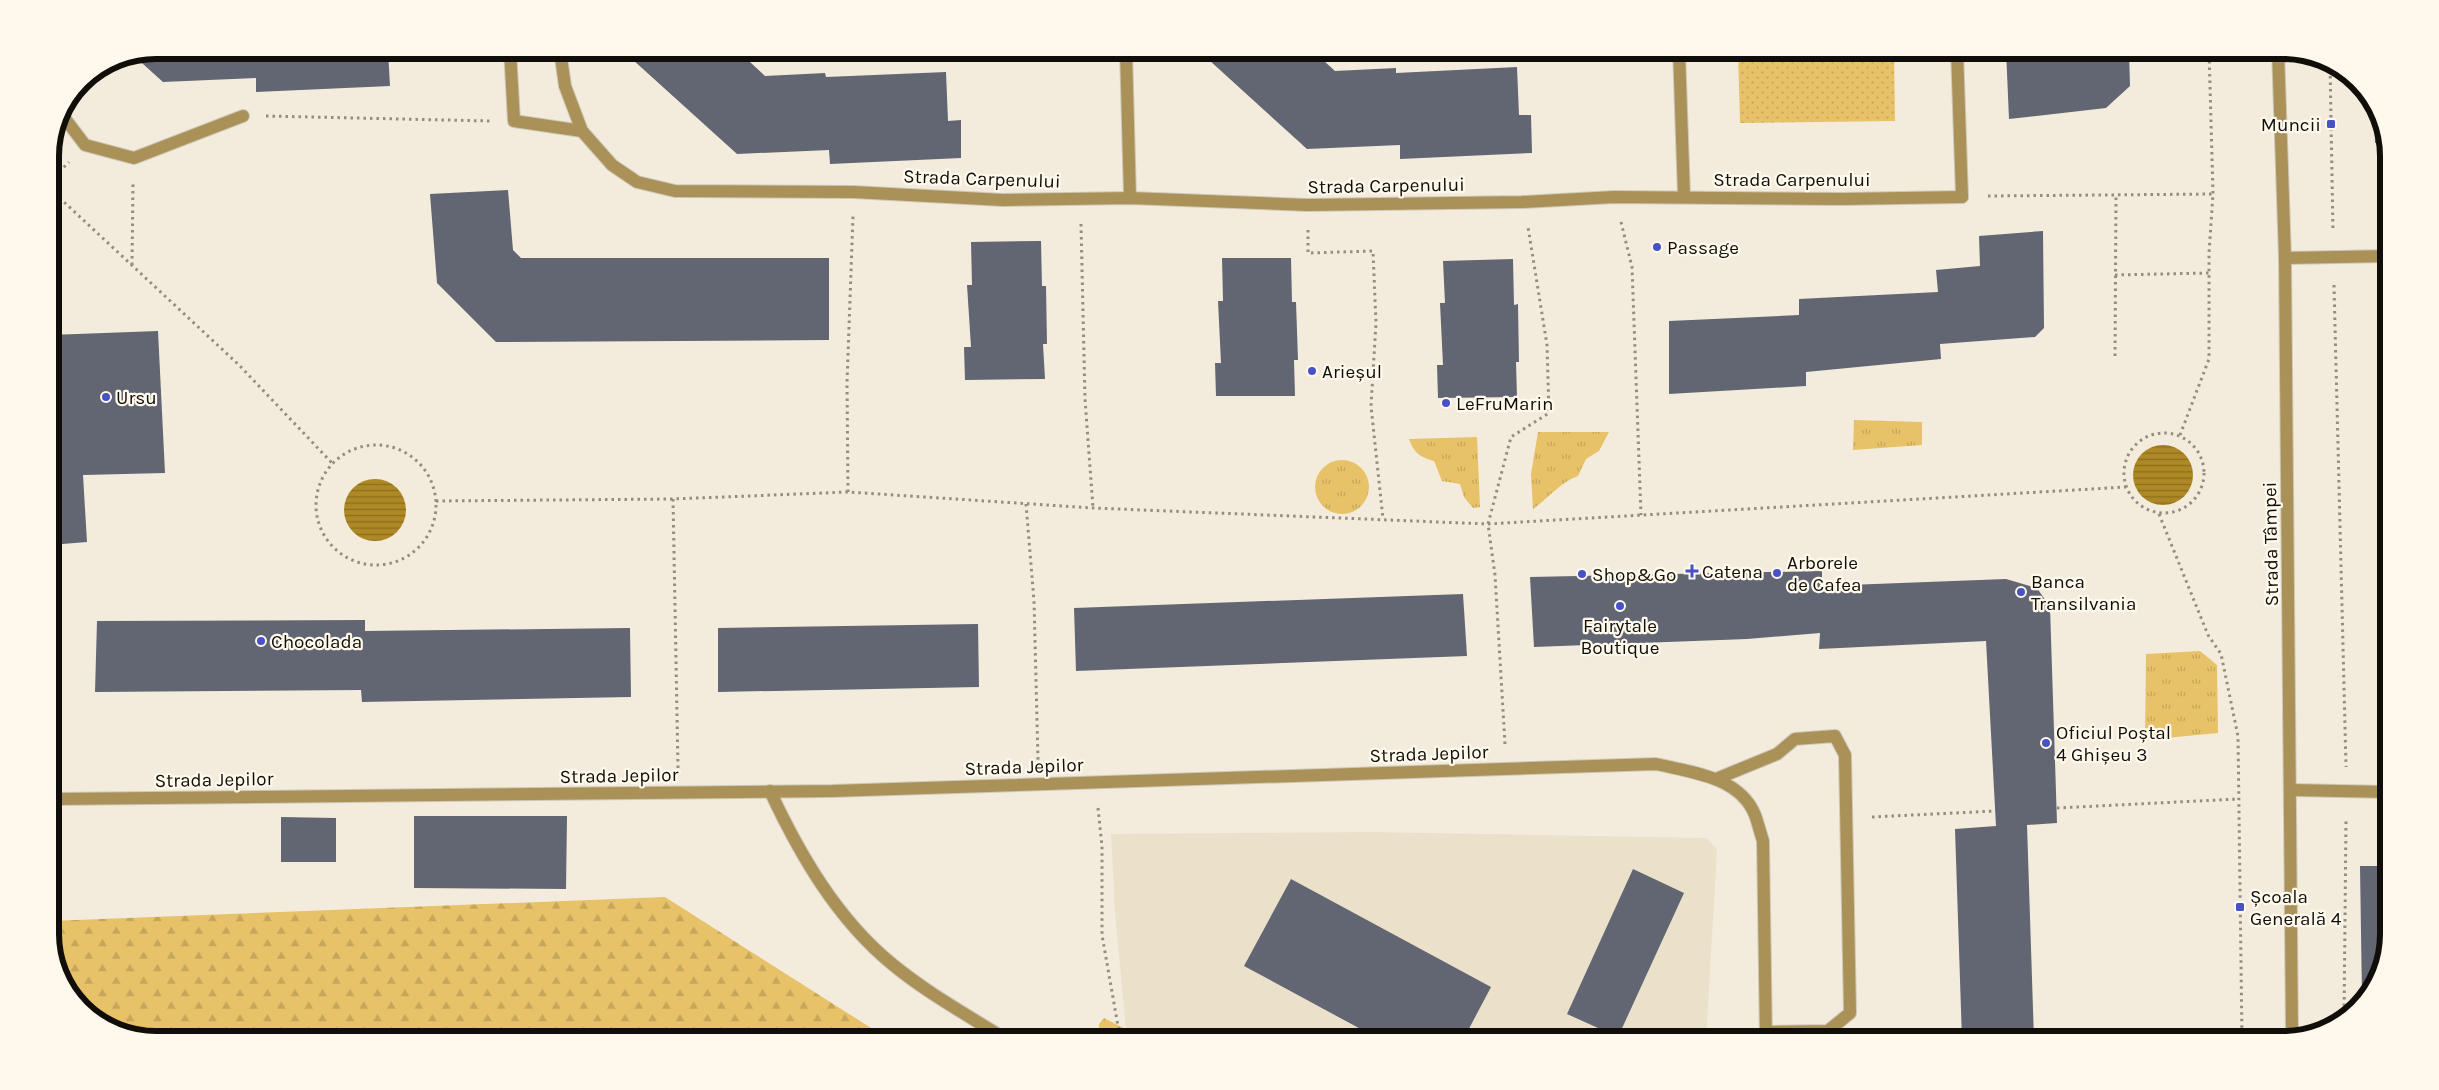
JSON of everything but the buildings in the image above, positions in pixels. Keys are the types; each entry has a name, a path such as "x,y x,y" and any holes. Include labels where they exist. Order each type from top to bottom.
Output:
{"street":[{"path":"511,59 514,121 582,131"},
{"name":"Strada Carpenului","path":"561,59 565,86 582,131 612,165 637,182 675,192 853,192 1003,200 1130,198 1307,205 1522,202 1614,197 1684,196 1842,199 1962,197"},
{"path":"1126,59 1130,198"},
{"path":"1679,59 1684,196"},
{"path":"1956,59 1962,197"},
{"name":"Strada Tâmpei","path":"2278,59 2285,258 2292,1030"},
{"path":"66,120 85,145 134,158 243,116"},
{"path":"2285,258 2380,256"},
{"path":"1716,779 1777,754 1795,739 1835,736 1845,754 1850,1013 1828,1031"},
{"name":"Strada Jepilor","path":"59,799 770,792 1656,764 1716,779 1738,792 1754,813 1762,841 1766,1031"},
{"path":"2291,790 2380,792"},
{"path":"770,792 789,833 838,909 892,964 993,1031"}],"path":[{"path":"2180,435 2209,359 2209,273 2213,194 2209,59"},
{"path":"2330,71 2333,235"},
{"path":"243,116 514,121"},
{"path":"132,266 134,158"},
{"path":"848,492 847,383 853,192"},
{"path":"1962,197 2213,194"},
{"path":"2115,356 2116,195"},
{"path":"59,197 239,365 332,464"},
{"path":"1614,197 1632,267 1641,515"},
{"path":"1081,199 1085,399 1093,508"},
{"path":"1506,769 1495,575 1488,524 1511,437 1549,413 1547,345 1530,235 1522,202"},
{"path":"1307,205 1308,252 1373,251 1376,323 1371,406 1383,520"},
{"path":"2116,275 2209,273"},
{"path":"2334,285 2346,772"},
{"path":"2165,432 2180,435 2188,439 2198,450 2204,463 2205,477 2201,491 2193,503 2182,510 2159,514 2145,510 2133,499 2126,487 2124,472 2126,458 2139,442 2156,433 2165,432"},
{"path":"376,444 404,451 424,469 433,487 436,501 434,522 420,546 398,561 375,565 354,561 331,545 317,521 315,501 320,481 332,464 348,451 376,444"},
{"path":"436,501 673,500 848,492 1093,508 1488,524 2126,487"},
{"path":"673,500 678,793"},
{"path":"1026,504 1034,601 1039,784"},
{"path":"2159,514 2208,635 2222,654 2238,736 2242,1031"},
{"path":"1096,782 1102,846 1102,935 1120,1031"},
{"path":"2057,808 2238,799"},
{"path":"1846,818 1995,811"},
{"path":"2344,1009 2346,820"}],"shaded area":[{"path":"2157,445 2169,445 2185,453 2191,463 2193,475 2191,487 2185,497 2169,505 2157,505 2141,497 2133,481 2133,469 2141,453"},
{"path":"375,479 392,484 397,488 401,493 406,510 401,527 397,532 392,536 375,541 358,536 353,532 349,527 344,510 349,493 353,488 358,484"},
{"path":"1371,832 1707,838 1717,850 1707,1031 1128,1031 1126,1030 1115,913 1111,834"}],"green space":[{"path":"1738,59 1894,59 1895,121 1740,123"},
{"path":"1854,420 1922,422 1922,445 1853,450"},
{"path":"1538,432 1609,432 1599,451 1586,459 1578,476 1560,486 1533,509 1531,474"},
{"path":"1477,437 1480,507 1473,508 1464,497 1460,484 1442,481 1434,461 1418,454 1409,439"},
{"path":"1342,460 1352,462 1361,468 1367,477 1369,487 1367,497 1361,506 1352,512 1342,514 1332,512 1323,506 1317,497 1315,487 1317,477 1323,468 1332,462"},
{"path":"2200,651 2217,665 2218,733 2145,740 2146,654"},
{"path":"665,897 876,1031 150,1031 119,1024 107,1018 87,1003 75,988 64,965 59,940 59,921"},
{"path":"1104,1018 1129,1031 1099,1031 1099,1024"}],"place":[{"name":"Muncii","path":"2331,124"},
{"name":"Passage","path":"1657,247"},
{"name":"Arieșul","path":"1312,371"},
{"name":"Ursu","path":"106,397"},
{"name":"LeFruMarin","path":"1446,403"},
{"name":"Catena","path":"1692,571"},
{"name":"Arborele de Cafea","path":"1777,573"},
{"name":"Shop&Go","path":"1582,574"},
{"name":"Banca Transilvania","path":"2021,592"},
{"name":"Fairytale Boutique","path":"1620,606"},
{"name":"Chocolada","path":"261,641"},
{"name":"Oficiul Poștal 4 Ghișeu 3","path":"2046,743"},
{"name":"Școala Generală 4","path":"2240,907"}]}
